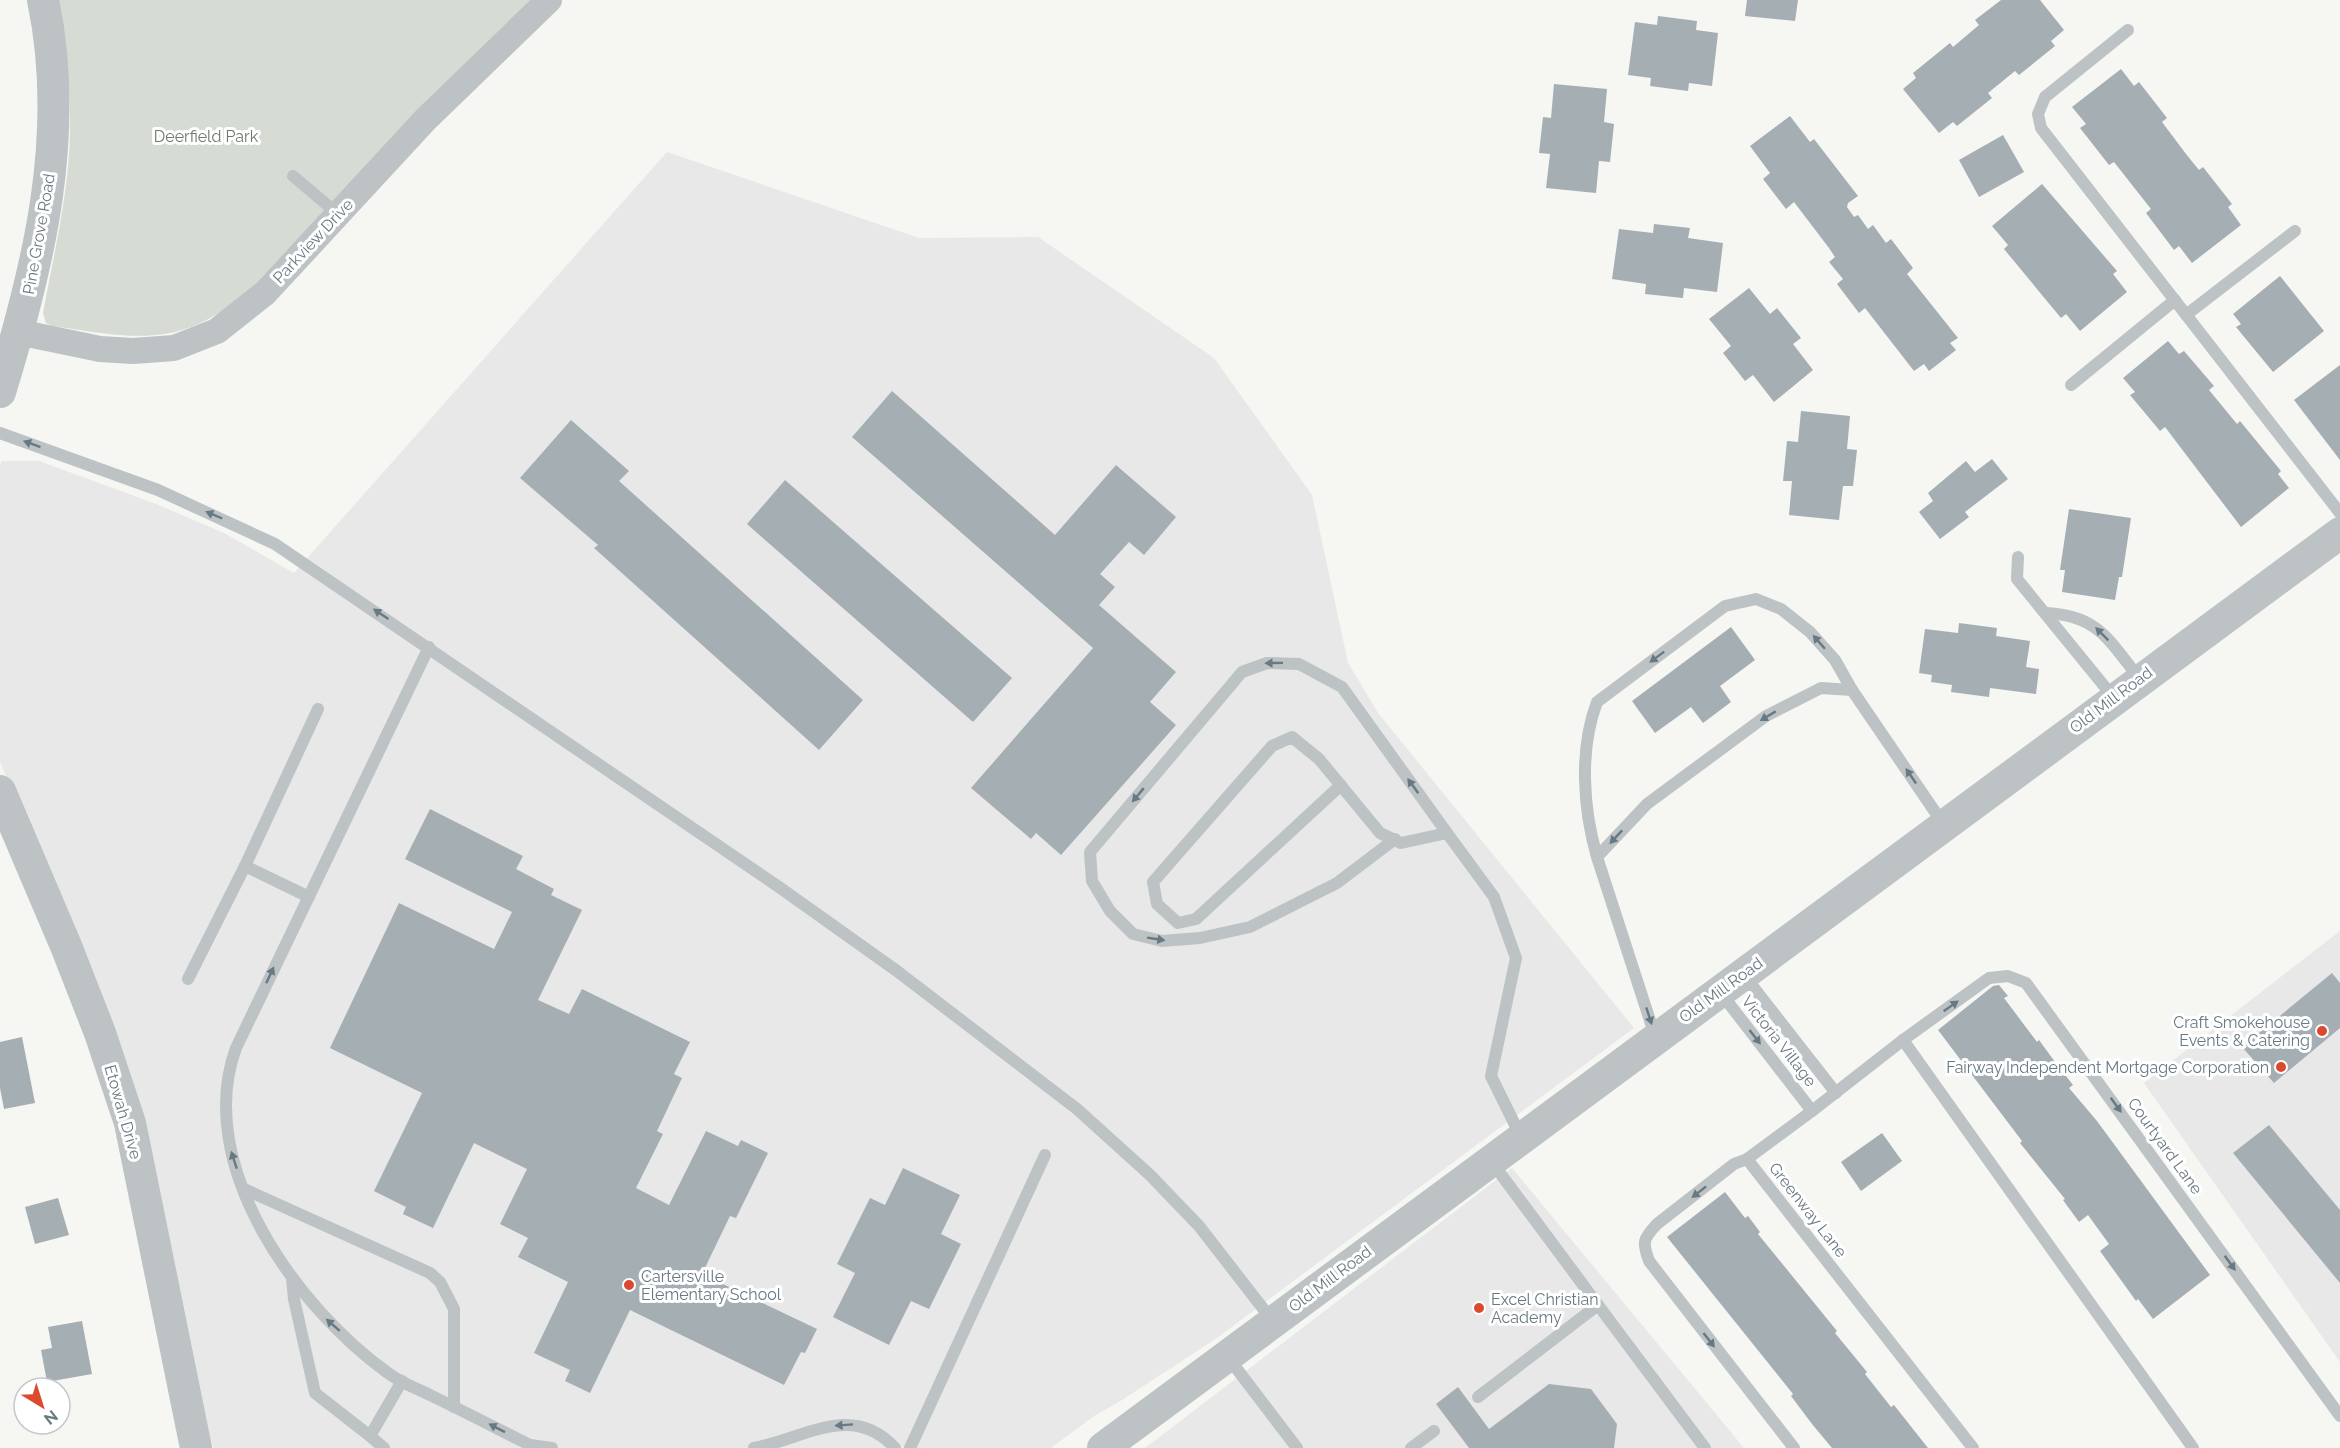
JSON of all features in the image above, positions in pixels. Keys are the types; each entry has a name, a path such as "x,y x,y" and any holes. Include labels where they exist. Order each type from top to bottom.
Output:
{"street":[{"name":"Pine Grove Road","path":"0,392 33,274 50,182 54,90 43,0"},
{"name":"Parkview Drive","path":"18,332 116,351 153,351 174,348 217,331 248,309 425,120 549,0"},
{"name":"Old Mill Road","path":"1102,1448 2340,533"},
{"name":"Etowah Drive","path":"0,791 75,968 130,1123 196,1448"}],"lane":[{"path":"2128,30 2045,97 2040,106 2038,122 2340,513"},
{"path":"292,176 338,214"},
{"path":"2186,315 2295,231"},
{"path":"2071,385 2175,300"},
{"path":"0,433 158,490 254,533 302,560 789,893 897,970 1077,1109 1150,1175 1199,1226 1273,1321"},
{"path":"2018,557 2017,579 2114,698"},
{"path":"1656,1038 1591,835 1585,764 1588,727 1597,702 1725,606 1756,599 1781,609 1810,632 1835,660 1852,690 1944,825"},
{"path":"2045,613 2067,615 2093,625 2104,634 2140,679"},
{"path":"429,647 236,1048 225,1086 229,1145 244,1189 273,1252 318,1312 389,1374 530,1445 552,1448"},
{"path":"1395,839 1337,883 1250,927 1200,938 1162,941 1133,934 1110,911 1092,880 1090,852 1242,672 1267,663 1299,664 1342,687 1494,897 1516,958 1491,1076 1521,1138"},
{"path":"1597,857 1647,804 1766,716 1821,688 1852,690"},
{"path":"188,979 318,709"},
{"path":"1341,785 1196,919 1178,923 1158,904 1152,882 1272,746 1292,737 1319,759 1341,785 1380,833 1401,843 1447,833"},
{"path":"244,866 309,897"},
{"name":"Courtyard Lane","path":"1747,1159 1903,1040 1989,978 2008,976 2026,983 2340,1416"},
{"name":"Victoria Village","path":"1731,982 1836,1093"},
{"name":"Victoria Village","path":"1731,982 1812,1111"},
{"path":"1903,1040 2193,1448"},
{"path":"910,1448 1045,1155"},
{"name":"Greenway Lane","path":"1794,1448 1681,1304 1649,1261 1643,1246 1646,1236 1657,1224 1734,1164 1747,1159 1973,1448"},
{"path":"1491,1161 1705,1448"},
{"path":"244,1189 430,1273 440,1282 454,1309 454,1407"},
{"path":"292,1277 294,1299 315,1393 384,1448"},
{"path":"1478,1397 1598,1305"},
{"path":"1227,1356 1297,1448"},
{"path":"370,1436 402,1381"},
{"path":"754,1448 827,1427 850,1424 873,1431 895,1448"},
{"path":"1411,1448 1434,1431"}],"shaded area":[{"path":"667,152 919,238 1038,237 1214,358 1312,495 1348,663 1378,713 1634,1028 1214,1340 1094,1416 1051,1448 213,1448 66,919 0,762 0,465 2,461 39,461 156,504 224,533 294,573"},
{"path":"2340,931 2340,1362 2144,1083"},
{"name":"Excel Christian Academy","path":"1512,1168 1744,1448 1145,1448"}],"green space":[{"name":"Deerfield Park","path":"58,0 532,0 413,115 249,291 224,310 200,323 178,331 132,336 52,326 46,323 43,313 60,223 69,155 68,82"}],"building":[{"path":"1747,0 1798,0 1795,21 1745,16"},
{"path":"2001,0 2040,0 2064,30 2051,41 2055,46 2019,75 2015,71 1988,93 1992,98 1957,126 1953,122 1939,133 1903,89 1916,78 1913,73 1950,43 1953,47 1979,25 1975,20"},
{"path":"1658,16 1697,21 1696,30 1718,33 1712,86 1689,83 1688,91 1650,86 1651,78 1628,75 1635,22 1657,25"},
{"path":"2121,69 2134,86 2139,82 2167,118 2162,122 2199,170 2203,167 2232,204 2228,207 2241,225 2192,263 2179,246 2174,250 2146,213 2151,209 2114,162 2109,165 2080,128 2086,124 2072,107"},
{"path":"1554,84 1607,89 1604,122 1614,124 1610,162 1599,161 1596,193 1546,188 1550,154 1539,153 1543,117 1551,118"},
{"path":"1790,116 1810,142 1814,139 1858,196 1848,203 1847,207 1854,217 1858,215 1868,229 1873,225 1886,243 1891,239 1913,268 1907,274 1958,338 1950,343 1956,350 1929,371 1924,364 1914,371 1865,308 1859,313 1837,284 1843,279 1829,262 1835,257 1829,248 1794,202 1786,209 1763,179 1770,173 1750,146"},
{"path":"2003,135 2024,172 1979,197 1959,160"},
{"path":"2042,184 2117,271 2113,274 2127,292 2080,331 2066,314 2061,318 2004,249 2008,245 1992,226"},
{"path":"1654,224 1690,228 1688,238 1723,243 1717,292 1684,288 1683,298 1645,294 1646,284 1612,279 1619,229 1653,233"},
{"path":"2280,276 2324,331 2273,372 2236,327 2241,324 2233,314"},
{"path":"1749,288 1770,314 1777,308 1801,338 1793,344 1813,370 1774,402 1753,375 1745,381 1723,353 1731,346 1709,319"},
{"path":"2168,341 2179,354 2184,351 2214,386 2209,390 2237,424 2240,421 2281,471 2278,474 2289,488 2241,527 2165,427 2160,431 2130,395 2135,392 2123,378"},
{"path":"2340,365 2340,460 2294,400"},
{"path":"892,391 1055,535 1116,465 1176,517 1144,555 1129,542 1100,574 1115,587 1099,605 1176,672 1150,702 1176,725 1061,855 1036,833 1031,839 971,788 1093,648 852,437"},
{"path":"1801,411 1850,416 1847,449 1857,450 1853,486 1843,486 1839,520 1789,515 1792,481 1783,481 1787,441 1798,442"},
{"path":"571,420 629,471 619,481 863,700 819,750 594,548 598,545 520,478"},
{"path":"1992,459 2008,479 1965,512 1969,517 1940,539 1919,512 1933,501 1928,493 1966,461 1975,472"},
{"path":"785,480 1012,678 973,722 747,524"},
{"path":"2069,509 2131,518 2122,577 2119,577 2115,600 2062,592 2065,570 2060,570"},
{"path":"1959,623 1997,628 1996,636 2030,641 2026,667 2039,669 2036,694 1990,688 1989,697 1951,692 1952,685 1931,682 1932,675 1919,673 1925,629 1958,633"},
{"path":"1731,627 1755,660 1720,686 1731,702 1703,723 1691,707 1655,733 1632,701"},
{"path":"430,809 523,856 516,869 554,889 551,895 582,910 538,1000 569,1014 582,989 690,1042 674,1074 682,1078 657,1131 663,1134 636,1188 669,1205 706,1131 738,1146 741,1140 768,1153 736,1218 730,1216 702,1274 817,1329 805,1353 801,1352 784,1385 630,1310 590,1393 565,1381 570,1370 534,1353 568,1282 518,1257 528,1238 500,1224 527,1169 474,1143 433,1228 403,1214 406,1207 374,1191 422,1093 330,1048 399,903 494,949 512,912 405,859"},
{"path":"2332,973 2340,983 2340,1028 2274,1083 2242,1047"},
{"path":"1999,985 2008,996 2004,998 2073,1085 2069,1088 2097,1121 2210,1275 2153,1319 2138,1299 2136,1301 2100,1251 2109,1244 2088,1215 2079,1222 2063,1200 2065,1199 2020,1143 2022,1141 1938,1030 1993,986"},
{"path":"22,1037 35,1103 4,1109 0,1088 0,1042"},
{"path":"2269,1125 2340,1210 2340,1283 2233,1153"},
{"path":"1882,1133 1902,1161 1861,1191 1841,1162"},
{"path":"903,1168 960,1195 941,1234 961,1244 929,1309 911,1301 889,1345 833,1317 855,1273 837,1264 870,1198 885,1205"},
{"path":"1725,1192 1745,1218 1748,1216 1760,1232 1758,1234 1837,1331 1835,1333 1867,1372 1865,1374 1891,1407 1894,1405 1928,1448 1832,1448 1812,1424 1791,1396 1793,1394 1667,1237"},
{"path":"58,1198 69,1235 35,1244 25,1207"},
{"path":"82,1321 92,1374 72,1378 46,1376 41,1350 52,1348 48,1327"},
{"path":"1549,1384 1591,1389 1617,1424 1614,1448 1469,1448 1436,1404 1458,1387 1489,1429"}],"place":[{"name":"Craft Smokehouse Events & Catering","path":"2322,1031"},
{"name":"Fairway Independent Mortgage Corporation","path":"2281,1067"},
{"name":"Cartersville Elementary School","path":"629,1285"},
{"name":"Excel Christian Academy","path":"1479,1308"}]}
